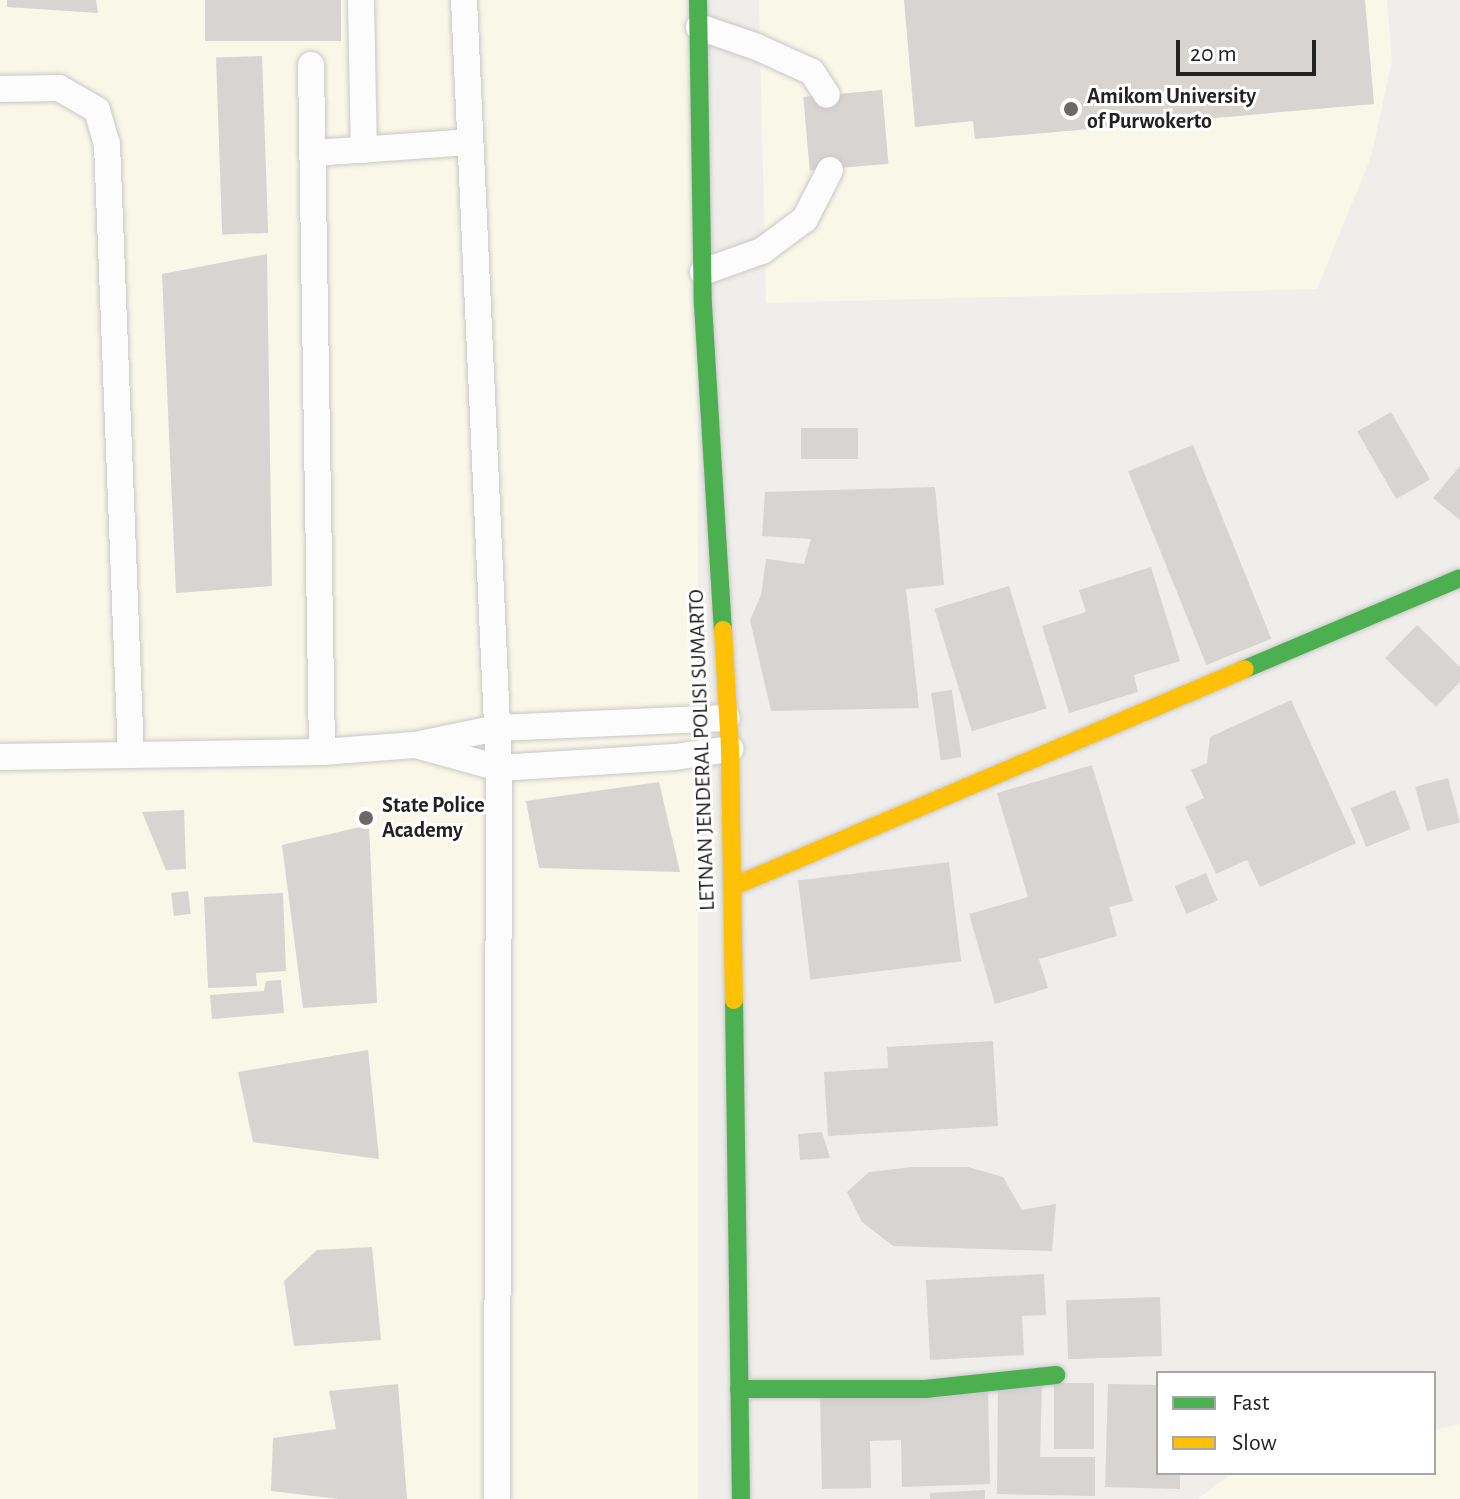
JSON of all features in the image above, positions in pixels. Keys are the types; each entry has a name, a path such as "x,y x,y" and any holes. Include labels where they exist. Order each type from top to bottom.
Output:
{"street":[{"name":"LETNAN JENDERAL POLISI SUMARTO","path":"698,0 703,272 730,749 741,1499"},
{"path":"732,887 1460,578"},
{"path":"739,1389 925,1389 1056,1375"}],"lane":[{"path":"361,0 364,150"},
{"path":"464,0 499,768 497,1499"},
{"path":"699,27 757,47 812,72 827,95"},
{"path":"311,65 322,752"},
{"path":"0,89 59,88 97,110 107,144 131,755"},
{"path":"313,153 470,142"},
{"path":"703,272 762,251 805,219 830,170"},
{"path":"0,757 322,752 415,745 497,728 727,718"},
{"path":"415,745 499,768 675,757 730,749"}],"shaded area":[{"name":"State Police Academy","path":"0,0 698,0 698,1499 0,1499"},
{"name":"Amikom University of Purwokerto","path":"759,0 1387,0 1392,61 1371,157 1317,289 766,303"},
{"path":"1460,1424 1460,1499 1198,1499 1233,1475 1436,1475 1436,1430"}],"building":[{"path":"7,0 96,0 98,13 7,7"},
{"path":"205,0 341,0 341,41 205,41"},
{"path":"904,0 1365,0 1374,104 975,139 973,121 915,127"},
{"path":"262,56 268,233 222,234 216,58"},
{"path":"882,90 888,164 810,171 803,97"},
{"path":"267,254 272,586 176,593 162,274"},
{"path":"1391,412 1430,480 1396,499 1357,432"},
{"path":"801,428 858,428 858,459 801,459"},
{"path":"1193,445 1271,639 1206,665 1128,471"},
{"path":"1460,466 1460,520 1433,498"},
{"path":"935,487 944,585 906,589 919,708 771,711 750,620 761,595 766,559 804,564 811,539 762,536 765,492"},
{"path":"1151,567 1180,661 1134,675 1138,692 1069,713 1042,626 1086,612 1079,590"},
{"path":"1009,586 1046,708 972,731 934,609"},
{"path":"1417,625 1460,667 1460,682 1436,707 1385,658"},
{"path":"952,690 961,757 941,760 931,693"},
{"path":"1291,700 1356,843 1260,887 1247,860 1216,874 1185,807 1204,798 1191,770 1207,763 1210,737"},
{"path":"1092,765 1133,901 1109,907 1117,936 1039,959 1048,988 995,1004 969,914 1028,897 997,793"},
{"path":"1448,778 1460,822 1427,831 1415,787"},
{"path":"659,782 680,872 539,868 526,801"},
{"path":"1395,790 1411,829 1366,847 1350,808"},
{"path":"184,810 186,869 166,870 142,812"},
{"path":"369,825 377,1003 303,1008 282,845"},
{"path":"949,862 961,961 810,980 798,881"},
{"path":"1206,873 1218,901 1186,914 1175,886"},
{"path":"188,891 191,914 174,916 171,893"},
{"path":"283,893 286,971 256,973 257,986 208,988 204,897"},
{"path":"281,980 284,1013 212,1019 210,995 264,991 266,981"},
{"path":"993,1041 998,1126 828,1136 824,1072 888,1068 887,1047"},
{"path":"368,1050 379,1159 253,1142 238,1072"},
{"path":"822,1132 830,1158 800,1160 798,1134"},
{"path":"912,1167 968,1167 1003,1177 1022,1210 1056,1204 1052,1251 893,1246 862,1222 847,1192 869,1172"},
{"path":"372,1247 381,1340 294,1346 284,1281 317,1250"},
{"path":"1044,1274 1046,1315 1022,1316 1024,1355 930,1360 926,1280"},
{"path":"1160,1297 1162,1356 1068,1359 1066,1300"},
{"path":"1054,1383 1094,1383 1094,1449 1054,1449"},
{"path":"398,1384 407,1499 339,1499 271,1491 273,1438 336,1429 329,1391"},
{"path":"1108,1384 1156,1385 1156,1475 1180,1475 1180,1489 1105,1487"},
{"path":"998,1385 1042,1386 1040,1457 1095,1457 1095,1496 997,1494"},
{"path":"988,1391 990,1484 902,1487 901,1440 870,1441 871,1488 822,1489 820,1396"},
{"path":"985,1490 985,1499 930,1499 930,1493"}],"traffic: fast":[{"path":"698,0 703,305 723,630"},
{"path":"1245,669 1460,578"},
{"path":"734,1000 741,1499"},
{"path":"739,1389 925,1389 1056,1375"}],"traffic: slow":[{"path":"723,630 730,749 734,1000"},
{"path":"732,887 1245,669"}],"place":[{"name":"Amikom University of Purwokerto","path":"1071,109"},
{"name":"State Police Academy","path":"366,818"}]}
